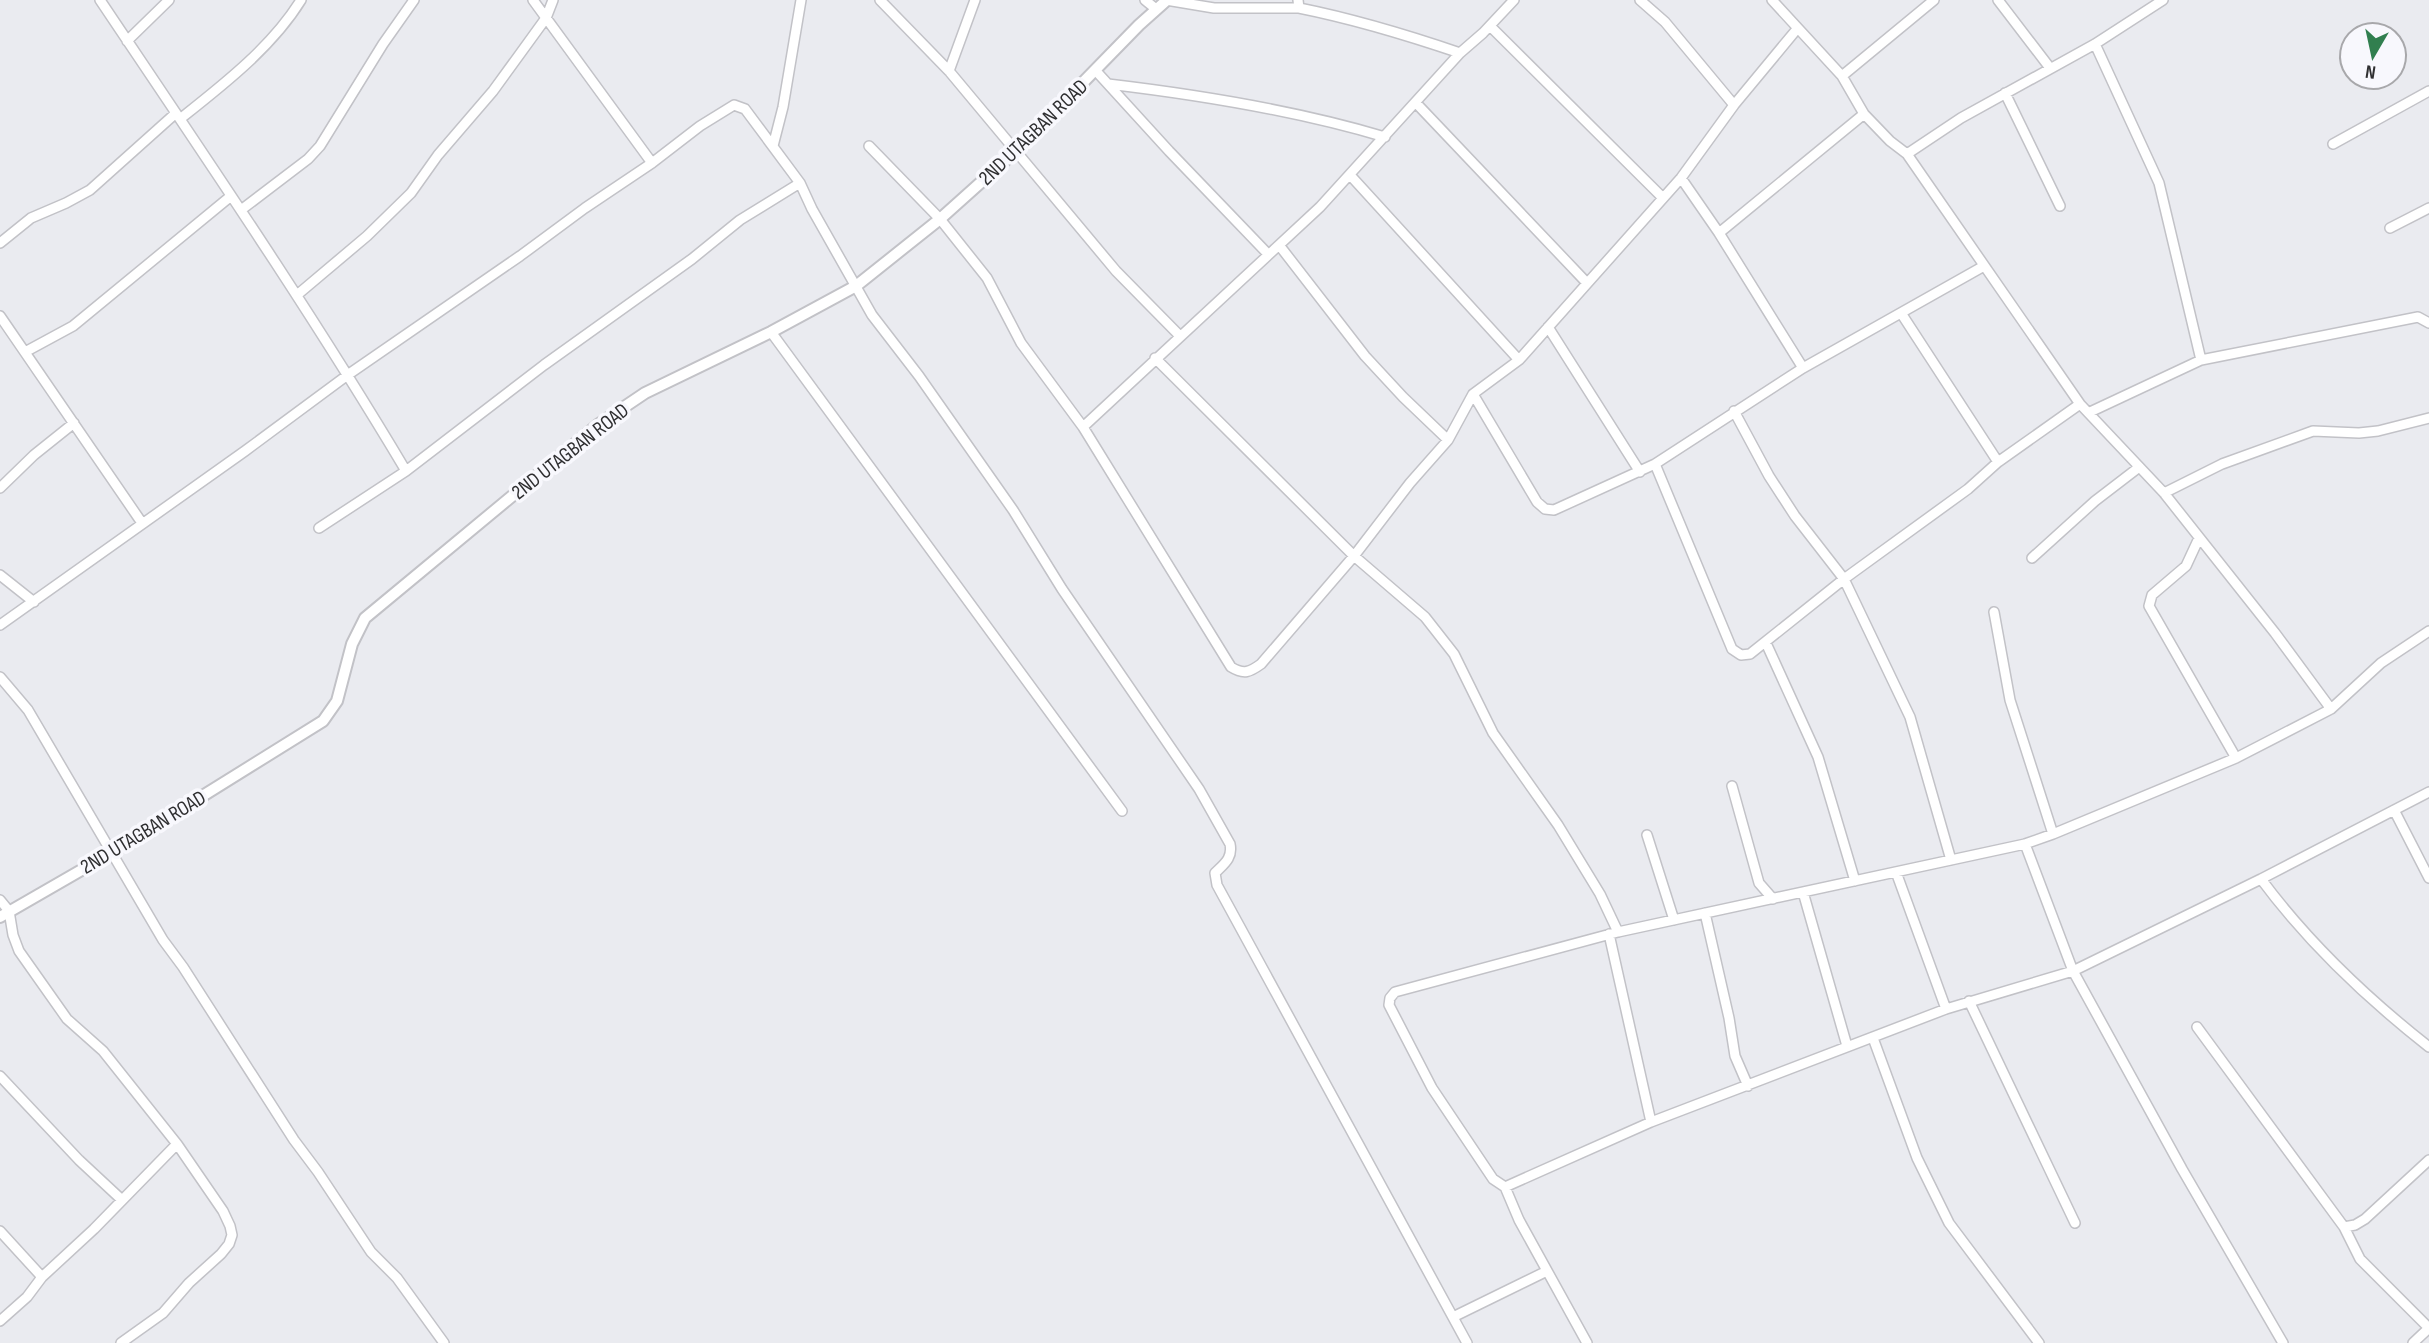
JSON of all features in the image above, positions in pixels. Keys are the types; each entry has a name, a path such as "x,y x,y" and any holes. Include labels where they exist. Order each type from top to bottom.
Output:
{"street":[{"path":"100,0 298,295 349,374 406,471"},
{"path":"127,41 169,0"},
{"path":"0,243 31,218 90,190 240,68 288,20 301,0"},
{"path":"240,210 309,159 320,146 383,44 414,0"},
{"path":"533,0 652,163"},
{"path":"298,295 367,236 411,193 493,91 546,18 553,0"},
{"path":"773,146 801,0"},
{"path":"880,0 949,71 1116,271 1180,335"},
{"path":"949,71 975,0"},
{"path":"1145,0 1156,9"},
{"path":"1167,0 1214,8 1298,4 1460,53"},
{"name":"2ND UTAGBAN ROAD","path":"5,914 111,853 323,721 337,701 352,643 365,618 599,425 645,393 771,332 856,286 940,219 1017,150 1167,0"},
{"path":"1083,427 1279,245 1350,175 1460,53 1514,0"},
{"path":"1640,0 1665,22 1734,105"},
{"path":"1772,0 1842,76 1864,114 1890,141 1907,153 2080,404 2164,493 2331,709"},
{"path":"1842,76 1934,0"},
{"path":"1998,0 2050,68"},
{"path":"1907,153 2006,93 2095,44 2163,0"},
{"path":"1490,26 1662,197"},
{"path":"869,146 940,219 987,278 1021,343 1083,427 1231,667 1240,673 1250,672 1261,664 1354,556 1410,482 1448,440 1473,394 1520,360 1681,178 1734,105 1797,29"},
{"path":"2095,44 2159,183 2201,360"},
{"path":"1096,71 1268,254"},
{"path":"1108,83 1163,90 1296,115 1342,124 1385,137"},
{"path":"2333,145 2429,91"},
{"path":"2006,93 2060,206"},
{"path":"1416,103 1587,284"},
{"path":"0,625 349,374 652,163 699,126 734,105 744,109 800,183 872,314 1013,510 1062,589 1199,789 1232,852 1215,873 1217,885 1467,1343"},
{"path":"1719,233 1864,114"},
{"path":"1350,175 1520,360"},
{"path":"1681,178 1719,233 1803,368"},
{"path":"319,528 406,471 544,365 692,259 740,220 800,183"},
{"path":"25,352 73,326 231,197"},
{"path":"2390,228 2429,208"},
{"path":"1279,245 1365,356 1448,440"},
{"path":"1473,394 1537,502 1545,509 1555,510 1655,464 1803,368 1984,266"},
{"path":"1901,313 1998,461"},
{"path":"0,316 142,523"},
{"path":"2090,412 2201,360 2418,317 2429,323"},
{"path":"1548,327 1640,472"},
{"path":"771,332 1122,811"},
{"path":"1155,358 1354,556 1425,617 1454,654 1493,733 1558,825 1600,894 1614,933 1651,1122"},
{"path":"1655,464 1732,649 1741,655 1750,654 1844,579 1968,489 1998,461 2080,404"},
{"path":"1734,411 1769,476 1844,579 1910,717 1951,860"},
{"path":"2164,493 2222,464 2313,431 2368,432 2429,418"},
{"path":"0,488 34,455 74,423"},
{"path":"2032,558 2095,501 2138,468"},
{"path":"2199,538 2186,566 2152,595 2149,606 2236,758"},
{"path":"0,575 34,602"},
{"path":"1994,612 2010,700 2053,834"},
{"path":"1587,1343 1519,1220 1505,1187 1493,1179 1432,1088 1389,1005 1395,992 1614,933 2025,844 2236,758 2331,709 2381,663 2429,631"},
{"path":"1766,643 1818,757 1855,881"},
{"path":"0,677 28,710 163,940 294,1140 371,1252 397,1278 443,1343"},
{"path":"1731,786 1759,883 1773,899"},
{"path":"1505,1187 1651,1122 1847,1046 1969,1001 2073,971 2261,879 2429,792"},
{"path":"2394,810 2429,878"},
{"path":"1647,835 1674,920"},
{"path":"2025,844 2073,971 2182,1169 2283,1343"},
{"path":"1896,872 1946,1009"},
{"path":"2261,879 2287,915 2374,1001 2429,1047"},
{"path":"1803,892 1847,1046"},
{"path":"0,900 19,951 67,1018 103,1051 177,1144 223,1211 232,1235 221,1254 189,1283 163,1313 121,1343"},
{"path":"1705,913 1735,1056 1748,1086"},
{"path":"1969,1001 2075,1223"},
{"path":"2197,1027 2344,1227 2360,1259 2429,1328 2413,1343"},
{"path":"1873,1038 1917,1158 1948,1223 2039,1343"},
{"path":"0,1076 79,1160 122,1200"},
{"path":"0,1321 27,1297 42,1277 177,1144"},
{"path":"2344,1227 2365,1219 2429,1160"},
{"path":"0,1231 42,1277"},
{"path":"1453,1317 1547,1271"}]}
